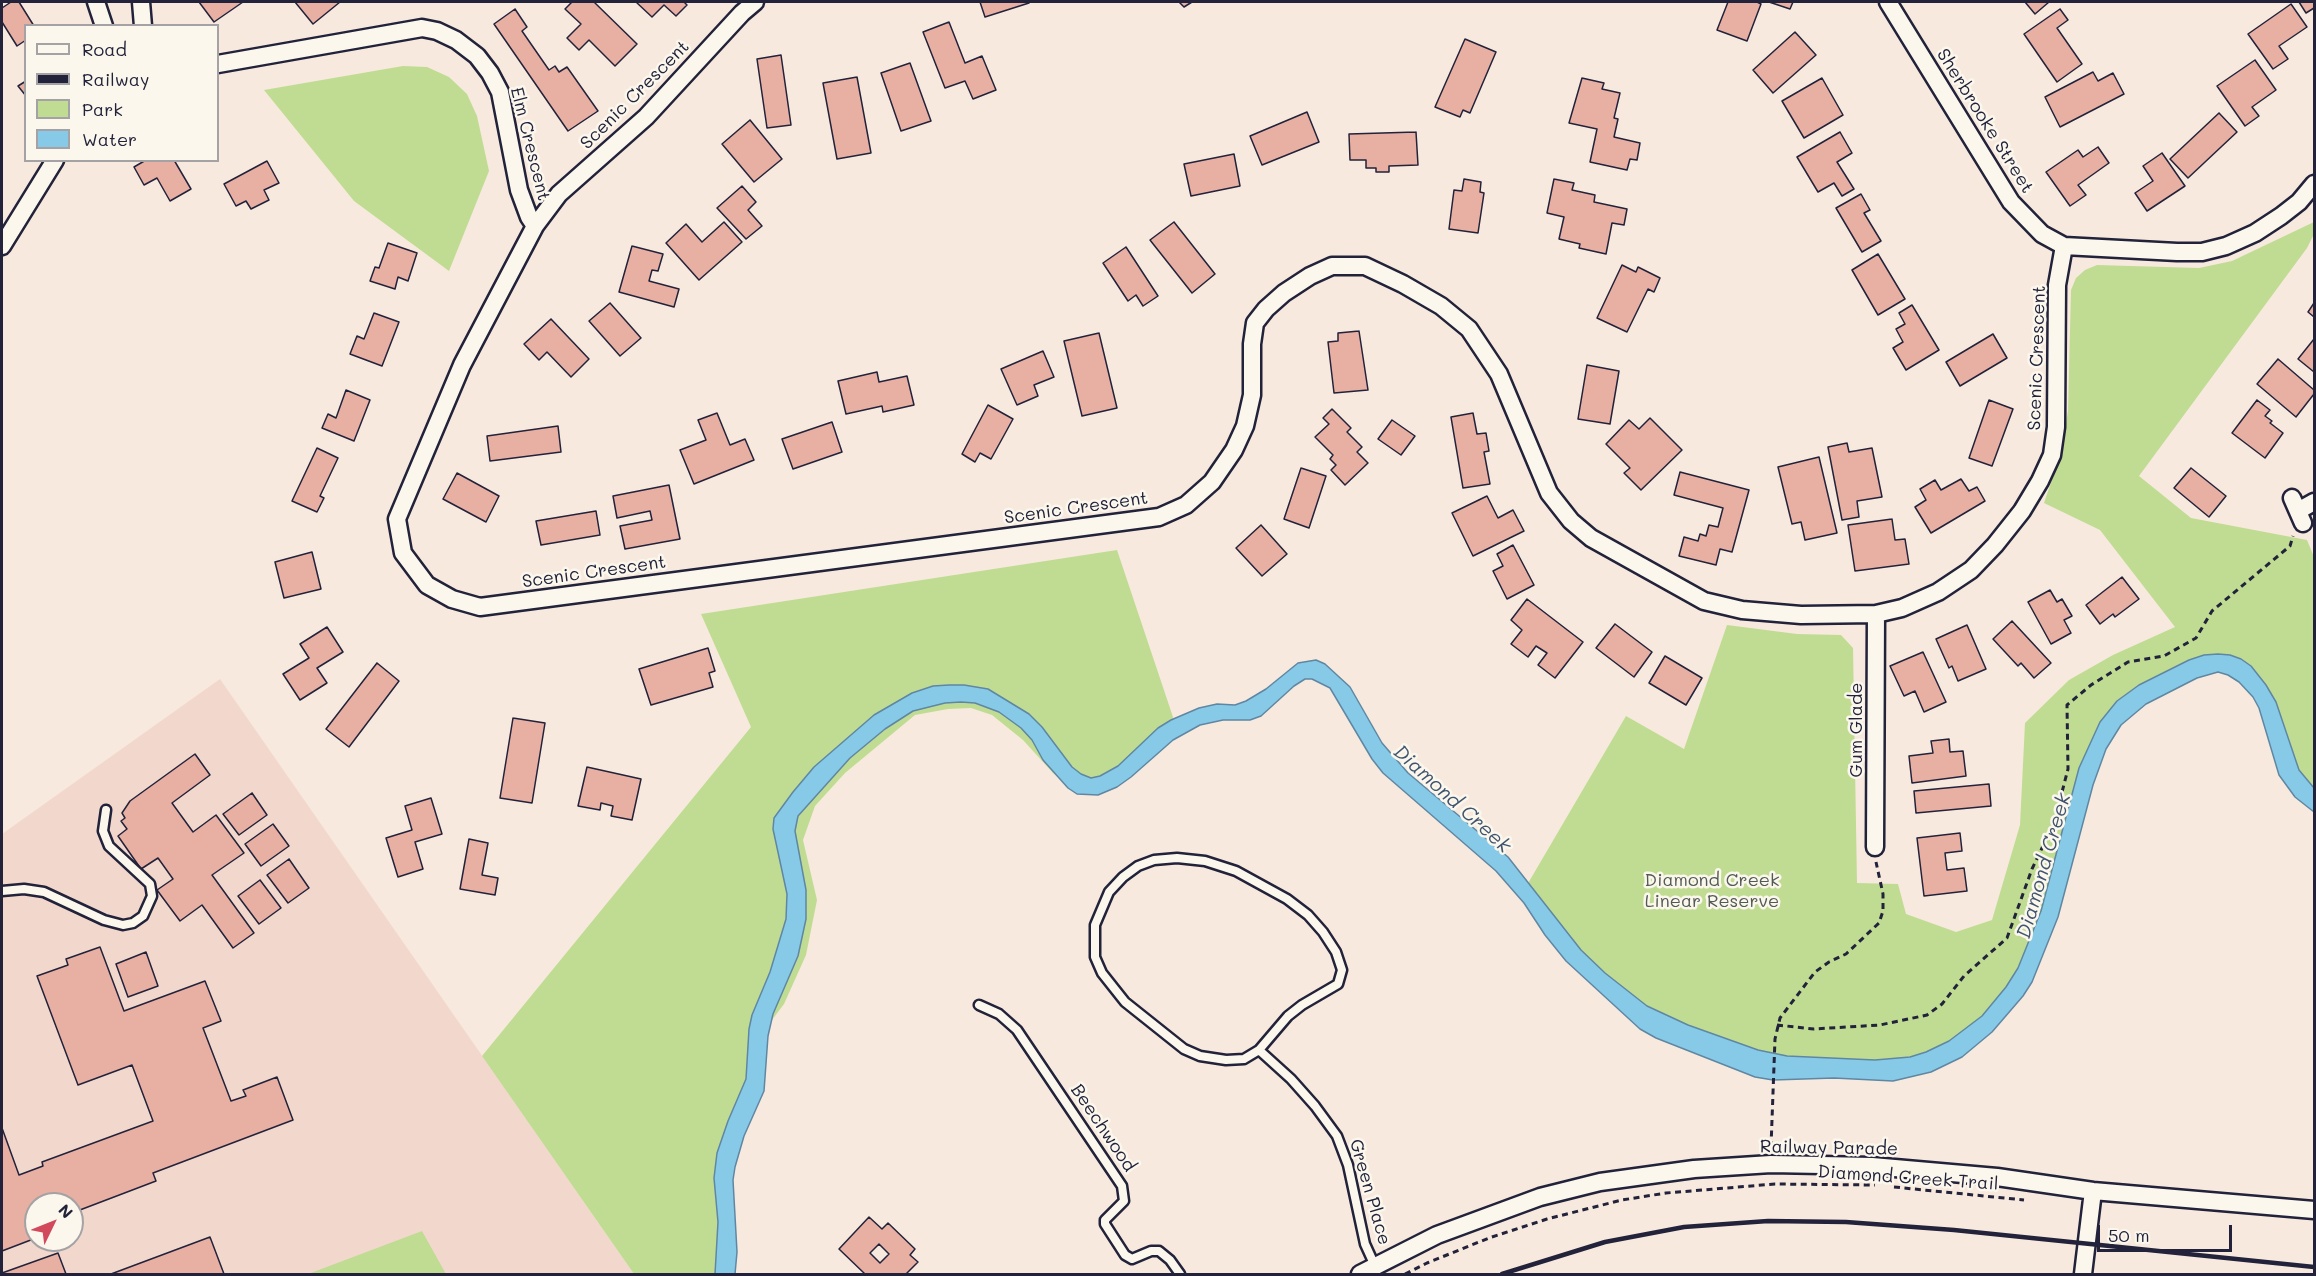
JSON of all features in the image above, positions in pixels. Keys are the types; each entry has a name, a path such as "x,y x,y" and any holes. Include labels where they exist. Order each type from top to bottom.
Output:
{"street":[{"path":"96,2 103,24"},
{"path":"141,2 144,24"},
{"name":"Scenic Crescent","path":"755,2 734,21 646,117 559,194 535,226 462,365 397,519 403,553 427,585 452,599 480,607 1159,516 1186,505 1204,490 1234,450 1245,426 1252,395 1252,344 1255,323 1266,309 1284,293 1310,276 1332,266 1365,266 1441,306 1469,329 1499,374 1550,493 1571,521 1591,538 1704,601 1742,610 1801,615 1876,614 1902,608 1938,592 1971,570 1995,545 2022,511 2040,481 2052,455 2056,427 2057,285 2064,246"},
{"name":"Sherbrooke Street","path":"1888,2 2011,202 2042,234 2064,246"},
{"name":"Elm Crescent","path":"219,64 422,28 437,31 456,40 477,56 500,92 519,190 529,217 535,226"},
{"path":"2,246 54,162"},
{"path":"2064,246 2202,252 2226,246 2255,233 2299,202 2314,184"},
{"path":"2298,511 2314,502"},
{"name":"Gum Glade","path":"1875,847 1876,614"},
{"name":"Railway Parade","path":"1368,1270 1437,1235 1540,1197 1600,1182 1694,1169 1771,1164 1872,1166 1997,1177 2093,1191 2314,1210"},
{"path":"2083,1275 2093,1191"}],"lane":[{"path":"2,891 24,889 44,892 104,920 123,925 133,923 143,916 153,896 150,884 109,846 103,831 106,810"},
{"path":"1177,858 1205,861 1236,871 1287,899 1308,915 1323,932 1336,952 1342,970 1338,984 1288,1016 1259,1050 1244,1059 1226,1060 1200,1056 1184,1049 1125,1002 1102,973 1095,957 1095,925 1109,892 1123,877 1138,866 1154,860 1177,858"},
{"name":"Beechwood","path":"979,1005 999,1014 1017,1030 1122,1186 1124,1201 1105,1222 1125,1255 1132,1259 1151,1251 1159,1251 1170,1260 1180,1275"},
{"name":"Green Place","path":"1259,1050 1291,1079 1337,1136 1348,1164 1365,1244 1368,1270"}],"path":[{"path":"1777,1026 1814,1029 1880,1025 1927,1016 1942,1004 1964,976 2007,938 2032,869 2054,823 2068,769 2067,705 2091,685 2128,662 2164,656 2196,638 2212,611 2290,546 2298,511"},
{"path":"1771,1164 1777,1026 1784,1011 1809,977 1822,966 1846,954 1879,923 1883,911 1883,894 1875,847"},
{"name":"Diamond Creek Trail","path":"1405,1275 1427,1263 1489,1238 1547,1219 1622,1200 1666,1193 1775,1184 1875,1185"},
{"name":"Diamond Creek Trail","path":"1886,1186 2026,1200"}],"shaded area":[{"path":"220,679 634,1274 2,1274 2,834"}],"green space":[{"path":"403,66 427,67 449,77 467,94 477,116 489,171 449,271 354,201 264,90"},
{"name":"Diamond Creek Linear Reserve","path":"2314,222 2314,234 2307,248 2139,476 2191,518 2307,540 2314,557 2314,808 2251,681 2202,668 2116,713 2051,913 1994,1017 1920,1066 1787,1070 1612,995 1527,885 1626,716 1684,749 1727,625 1797,634 1841,635 1853,648 1857,883 1898,884 1906,914 1956,932 1992,920 2020,825 2025,723 2069,680 2113,655 2175,627 2100,530 2044,503 2060,456 2068,411 2071,290 2076,278 2085,270 2097,265 2199,268 2232,261"},
{"path":"1117,550 1176,726 1128,774 1070,787 1053,773 1023,740 992,715 971,708 948,709 915,715 845,773 815,806 803,840 817,900 806,955 784,1004 763,1032 732,1141 727,1274 634,1274 482,1056 751,727 701,614"},
{"path":"422,1231 446,1274 308,1274"}],"water":[{"path":"2218,654 2241,659 2251,666 2266,685 2276,702 2299,770 2314,788 2314,812 2295,797 2279,775 2259,708 2253,697 2239,682 2218,672 2197,678 2146,704 2121,725 2106,749 2093,785 2058,917 2032,982 2023,996 1992,1032 1962,1057 1931,1072 1893,1081 1834,1078 1773,1080 1755,1077 1656,1038 1640,1029 1566,961 1524,903 1496,871 1383,773 1372,759 1330,688 1312,679 1305,679 1294,686 1261,716 1250,720 1223,720 1200,725 1173,740 1117,787 1098,795 1077,794 1068,788 1043,760 1032,740 1021,728 999,712 975,703 961,702 945,703 913,711 885,729 850,758 798,816 795,831 806,890 806,919 798,956 773,1014 768,1036 764,1091 744,1136 735,1167 733,1180 737,1252 735,1274 715,1274 718,1222 714,1178 717,1153 746,1079 752,1015 770,972 786,919 787,894 773,829 774,818 814,767 874,715 912,693 933,686 949,685 988,689 1029,714 1042,727 1072,767 1091,778 1100,776 1118,766 1158,728 1171,720 1199,708 1217,704 1235,705 1246,701 1266,689 1298,663 1316,660 1325,664 1350,687 1382,743 1408,773 1508,857 1581,950 1605,973 1647,1006 1688,1025 1758,1050 1787,1056 1875,1060 1910,1057 1926,1052 1949,1041 1982,1016 2018,968 2041,911 2079,768 2100,722 2117,701 2139,685 2189,660 2204,655"}],"building":[{"path":"11,2 19,2 33,24 24,24 24,41 17,46 2,22 2,8"},
{"path":"199,2 243,2 214,22"},
{"path":"295,2 340,2 313,24"},
{"path":"572,2 594,2 637,44 615,66 589,40 579,50 567,38 581,24 565,9"},
{"path":"636,2 684,2 687,5 676,16 664,5 652,17"},
{"path":"980,2 1029,2 1029,3 985,17"},
{"path":"1179,2 1192,2 1184,7"},
{"path":"1728,2 1761,4 1747,41 1717,30"},
{"path":"1769,2 1793,2 1790,9"},
{"path":"2025,2 2049,2 2035,14"},
{"path":"2299,2 2314,2 2314,8 2306,13"},
{"path":"2291,4 2307,27 2279,46 2288,59 2273,69 2248,34"},
{"path":"515,9 527,27 522,31 549,70 555,66 559,72 567,67 598,111 568,131 494,24"},
{"path":"2060,9 2068,20 2057,28 2082,64 2057,82 2024,34"},
{"path":"949,22 965,63 982,56 996,90 973,99 965,81 945,88 923,32"},
{"path":"1795,32 1816,55 1773,93 1753,70"},
{"path":"1465,39 1496,52 1470,113 1463,110 1460,117 1435,107"},
{"path":"781,55 791,125 767,128 757,59"},
{"path":"2255,60 2276,90 2252,107 2259,116 2245,126 2217,86"},
{"path":"910,63 931,121 901,131 881,73"},
{"path":"2093,72 2098,81 2113,73 2124,94 2060,127 2045,97"},
{"path":"857,77 871,153 837,159 823,83"},
{"path":"1582,78 1604,83 1602,89 1620,93 1614,118 1618,119 1614,137 1640,143 1637,160 1630,159 1627,170 1590,162 1597,129 1569,123"},
{"path":"1822,78 1843,115 1804,138 1782,101"},
{"path":"24,82 24,94 18,86"},
{"path":"1307,112 1319,142 1262,165 1250,136"},
{"path":"2219,113 2237,132 2188,178 2170,159"},
{"path":"750,120 782,159 754,182 722,144"},
{"path":"1416,132 1418,165 1389,166 1389,172 1376,172 1376,168 1366,168 1366,160 1350,160 1349,134"},
{"path":"1840,132 1852,153 1837,162 1854,189 1842,196 1834,183 1818,192 1797,157"},
{"path":"2098,147 2109,163 2078,185 2086,195 2070,206 2046,172 2078,150 2083,157"},
{"path":"2162,153 2185,186 2147,211 2135,193 2153,181 2143,166"},
{"path":"1234,154 1240,186 1191,196 1184,164"},
{"path":"267,161 279,183 264,190 269,200 251,209 246,201 236,206 224,184"},
{"path":"143,162 175,162 191,189 170,201 157,178 144,185 134,167"},
{"path":"1464,179 1481,182 1480,192 1484,193 1478,233 1449,229 1454,190 1462,191"},
{"path":"1554,179 1574,183 1572,190 1595,195 1594,202 1627,209 1624,225 1612,223 1606,254 1579,248 1580,244 1559,239 1564,217 1547,213"},
{"path":"742,186 756,202 748,210 762,226 746,239 717,208"},
{"path":"1861,194 1870,210 1864,213 1881,241 1862,252 1836,208"},
{"path":"724,222 742,242 699,280 666,243 686,224 702,242"},
{"path":"1174,222 1215,274 1192,293 1150,240"},
{"path":"388,243 417,253 408,281 398,277 395,289 370,281 375,267 379,268"},
{"path":"632,246 663,254 658,271 652,270 649,281 679,289 674,307 619,292"},
{"path":"1126,247 1158,296 1143,306 1136,295 1128,301 1103,263"},
{"path":"1878,254 1905,299 1878,315 1852,270"},
{"path":"1622,265 1636,272 1638,267 1660,278 1654,292 1648,289 1627,332 1597,318"},
{"path":"610,303 641,338 620,356 589,321"},
{"path":"2314,303 2314,317 2308,312"},
{"path":"1912,305 1939,350 1906,370 1893,348 1903,342 1896,329 1905,324 1899,313"},
{"path":"374,313 399,322 382,366 350,354 357,336 364,339"},
{"path":"551,319 589,359 571,377 547,352 539,360 524,344"},
{"path":"1359,331 1368,390 1334,393 1328,342 1338,341 1338,333"},
{"path":"1099,333 1117,408 1082,416 1064,341"},
{"path":"1993,334 2007,358 1960,386 1946,362"},
{"path":"2314,339 2314,372 2298,359"},
{"path":"1043,351 1054,377 1034,385 1038,396 1017,405 1001,369"},
{"path":"2278,359 2314,390 2314,394 2296,417 2257,384"},
{"path":"1587,365 1619,371 1610,424 1578,419"},
{"path":"877,372 879,382 907,376 914,405 883,412 882,406 846,414 838,381"},
{"path":"346,390 370,400 354,441 322,428 328,414 336,418"},
{"path":"1989,400 2013,409 1992,466 1969,458"},
{"path":"2257,400 2270,410 2265,416 2272,421 2270,423 2283,433 2265,458 2232,433"},
{"path":"988,405 1013,419 991,459 980,453 975,462 962,454"},
{"path":"1332,409 1351,428 1347,432 1362,447 1357,452 1368,463 1345,485 1331,470 1336,465 1330,459 1333,455 1315,437 1329,424 1323,418"},
{"path":"717,413 730,445 745,439 754,460 694,484 680,450 706,440 698,420"},
{"path":"1473,413 1477,434 1486,433 1489,451 1484,452 1490,484 1463,488 1451,417"},
{"path":"1650,418 1682,450 1641,490 1624,473 1630,468 1606,444 1629,420 1639,429"},
{"path":"1392,420 1415,436 1401,455 1378,439"},
{"path":"832,422 842,452 793,469 782,439"},
{"path":"558,426 561,452 490,461 487,436"},
{"path":"1847,443 1849,452 1872,448 1882,497 1857,501 1859,517 1842,520 1828,447"},
{"path":"317,448 338,458 320,496 324,498 317,512 292,501"},
{"path":"1819,457 1837,533 1805,540 1801,522 1792,524 1778,467"},
{"path":"1301,468 1326,476 1309,528 1284,519"},
{"path":"2191,468 2226,496 2209,517 2174,488"},
{"path":"1680,472 1749,490 1732,552 1720,549 1716,565 1679,556 1684,537 1698,541 1700,534 1706,536 1709,525 1718,527 1723,508 1674,495"},
{"path":"457,473 499,496 486,522 443,499"},
{"path":"1961,479 1969,491 1977,487 1985,501 1931,533 1915,507 1926,500 1920,489 1935,480 1941,490"},
{"path":"669,485 680,539 625,549 620,526 652,520 650,511 617,518 613,496"},
{"path":"1487,496 1498,518 1513,510 1524,531 1473,556 1452,513"},
{"path":"596,511 600,535 541,545 536,521"},
{"path":"1892,519 1895,540 1905,539 1909,564 1855,571 1848,525"},
{"path":"1261,525 1287,554 1262,576 1236,548"},
{"path":"1513,545 1534,585 1507,599 1493,571 1503,566 1497,554"},
{"path":"312,552 321,589 284,598 275,562"},
{"path":"2122,577 2139,599 2115,617 2113,614 2100,624 2086,605"},
{"path":"2050,590 2057,602 2062,599 2072,616 2064,620 2071,633 2051,644 2028,602"},
{"path":"1527,599 1583,642 1555,678 1538,665 1547,653 1536,646 1528,657 1511,644 1522,630 1511,620"},
{"path":"2012,621 2051,663 2034,678 2021,663 2018,666 1993,639"},
{"path":"1615,624 1652,652 1634,677 1596,648"},
{"path":"1967,625 1986,669 1958,681 1952,666 1949,668 1936,639"},
{"path":"327,627 343,652 317,668 327,683 300,700 283,674 309,658 300,644"},
{"path":"708,648 715,671 709,673 713,687 651,705 639,669"},
{"path":"1923,652 1946,702 1924,712 1915,691 1904,696 1890,666"},
{"path":"1665,656 1702,678 1686,705 1649,683"},
{"path":"377,663 399,681 349,747 326,729"},
{"path":"513,718 545,723 532,803 500,798"},
{"path":"1949,739 1950,752 1963,751 1966,776 1912,783 1909,756 1933,753 1931,741"},
{"path":"195,754 210,775 172,803 193,832 216,815 244,853 212,875 254,933 233,948 202,905 180,921 157,890 173,879 158,858 141,869 118,836 127,829 121,821 125,818 122,813 130,801"},
{"path":"587,767 641,779 632,820 611,816 613,806 601,803 600,810 578,806"},
{"path":"1989,784 1991,806 1916,813 1914,791"},
{"path":"252,793 267,815 239,835 223,814"},
{"path":"431,798 442,834 415,842 423,869 398,877 386,838 412,830 405,806"},
{"path":"273,824 289,846 261,866 245,844"},
{"path":"1960,833 1962,851 1945,853 1947,870 1964,868 1967,891 1924,896 1917,838"},
{"path":"469,839 488,843 482,875 498,878 495,895 460,889"},
{"path":"289,859 309,888 288,903 267,875"},
{"path":"260,880 281,908 259,924 238,896"},
{"path":"100,947 124,1011 205,981 221,1021 203,1028 231,1101 246,1096 243,1090 277,1077 293,1120 153,1173 156,1181 84,1208 84,1192 24,1192 24,1243 2,1251 2,1128 19,1175 43,1166 42,1162 153,1121 132,1065 78,1085 37,976 68,965 66,959"},
{"path":"146,952 158,986 128,997 116,964"},
{"path":"869,1217 882,1229 888,1223 915,1249 910,1255 918,1262 906,1274 865,1274 839,1249","holes":["879,1244 889,1254 880,1263 870,1253"]},
{"path":"210,1237 224,1274 111,1274"},
{"path":"58,1253 66,1274 2,1274 2,1273"}],"railway":[{"path":"1502,1274 1605,1242 1684,1227 1768,1221 1846,1222 1954,1230 2314,1267"}],"water label":[{"name":"Diamond Creek","path":"1452,799"},
{"name":"Diamond Creek","path":"2044,866"}]}
